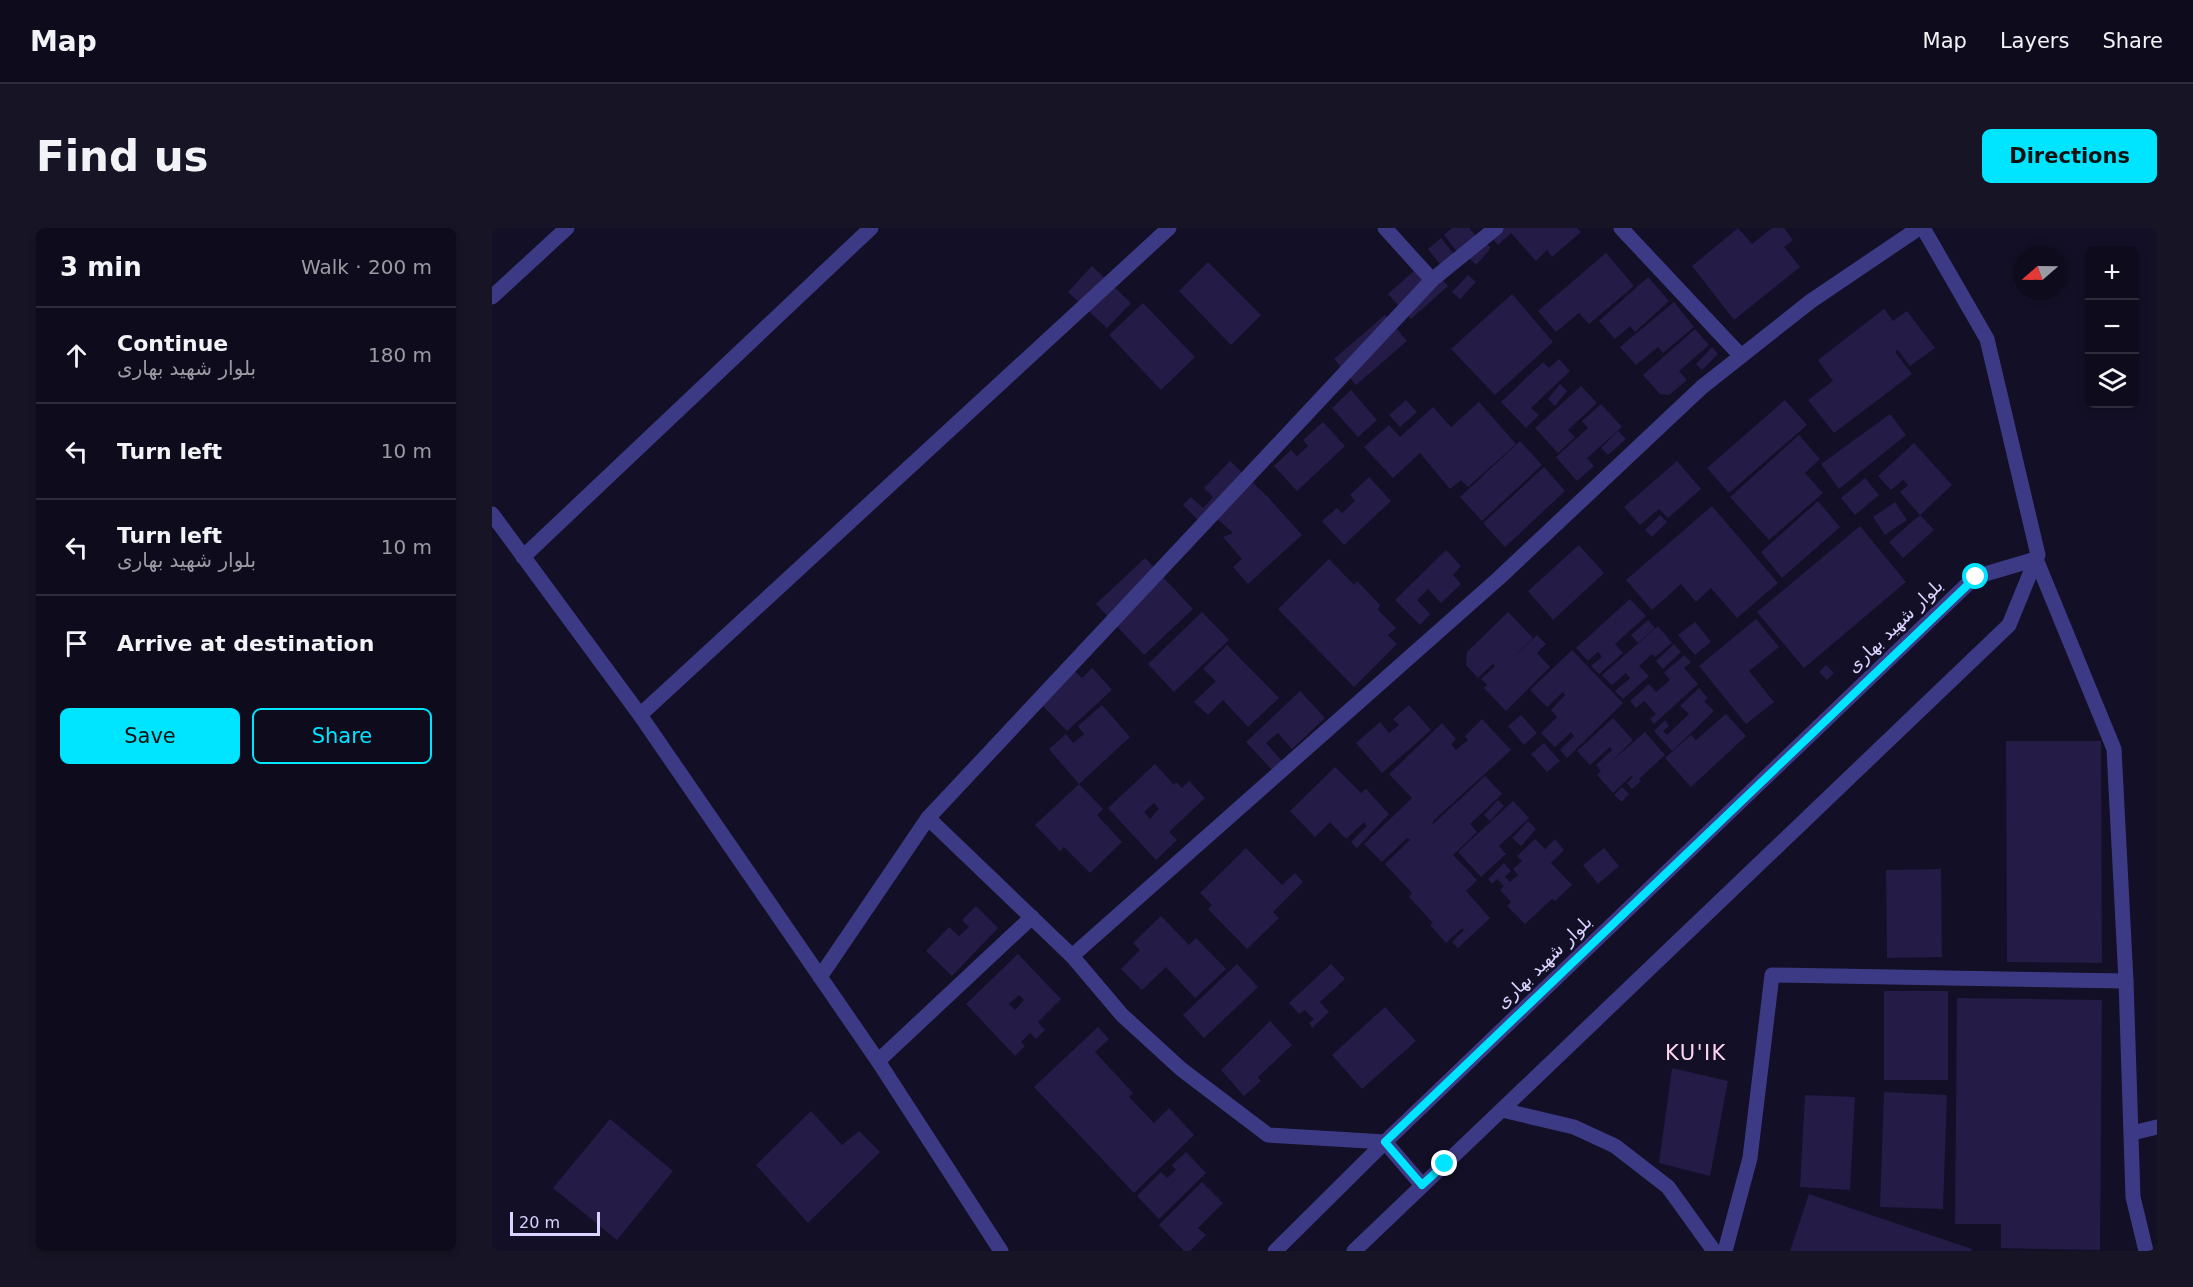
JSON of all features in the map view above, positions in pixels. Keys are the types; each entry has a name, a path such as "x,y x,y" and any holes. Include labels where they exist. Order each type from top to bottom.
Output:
{"street":[{"path":"492,297 567,228"},
{"path":"523,557 871,228"},
{"path":"640,715 1169,228"},
{"path":"1385,228 1432,280"},
{"path":"820,977 928,818 1432,280 1496,228"},
{"path":"1621,228 1741,356"},
{"path":"1072,956 1491,585 1702,387 1811,301 1921,228 1987,339 2038,555 2009,625 1354,1251"},
{"path":"492,514 640,715 878,1061 1001,1251"},
{"path":"2036,559 2114,749 2126,981 2133,1197 2146,1251"},
{"name":"بلوار شهید بهاری","path":"1275,1251 1385,1142 1976,577 2036,559"},
{"path":"928,818 1072,956 1122,1015 1181,1068 1268,1135 1385,1142 1422,1185"},
{"path":"878,1061 1032,917"},
{"path":"1725,1251 1750,1158 1772,975 2126,981"},
{"path":"1502,1110 1574,1127 1615,1146 1668,1186 1714,1251"},
{"path":"2132,1133 2157,1127"}],"building":[{"path":"1452,228 1469,228 1476,236 1457,252 1444,235"},
{"path":"1483,228 1577,228 1581,232 1552,257 1547,250 1536,261 1511,233 1498,245"},
{"path":"1738,228 1752,244 1772,228 1784,228 1793,240 1784,247 1800,267 1734,320 1692,266"},
{"path":"1441,238 1461,263 1448,274 1428,249"},
{"path":"1482,240 1491,248 1476,265 1467,256"},
{"path":"1606,253 1634,286 1589,324 1579,313 1556,332 1538,311"},
{"path":"1425,261 1448,286 1411,319 1388,294"},
{"path":"1208,262 1261,315 1231,345 1179,291"},
{"path":"1092,266 1131,303 1107,328 1068,292"},
{"path":"1468,275 1476,282 1460,299 1452,292"},
{"path":"1648,277 1669,301 1635,332 1630,326 1615,339 1599,321"},
{"path":"1512,294 1553,342 1495,395 1451,349"},
{"path":"1674,302 1694,327 1663,353 1658,347 1636,365 1620,347"},
{"path":"1143,303 1195,357 1161,390 1109,335"},
{"path":"1884,309 1893,321 1907,311 1935,348 1910,366 1898,350 1895,352 1912,374 1834,433 1808,400 1833,381 1818,360"},
{"path":"1385,315 1407,341 1356,385 1334,359"},
{"path":"1695,329 1709,345 1679,371 1687,380 1669,395 1660,394 1643,375"},
{"path":"1712,347 1718,354 1702,370 1696,364"},
{"path":"1559,359 1570,371 1531,408 1539,415 1526,428 1501,402 1543,362 1549,368"},
{"path":"1560,384 1567,391 1555,406 1548,399"},
{"path":"1581,386 1597,403 1568,430 1575,437 1558,453 1535,428"},
{"path":"1351,390 1377,420 1358,437 1332,408"},
{"path":"1406,400 1417,412 1400,427 1389,415"},
{"path":"1785,400 1807,425 1729,493 1707,468"},
{"path":"1479,402 1516,444 1468,487 1461,480 1450,489 1420,453 1393,478 1364,447 1389,425 1400,437 1433,407 1451,427"},
{"path":"1601,404 1622,427 1587,458 1594,466 1577,481 1556,457 1588,428 1582,421"},
{"path":"1890,414 1906,435 1839,489 1821,464"},
{"path":"1323,422 1345,446 1297,491 1274,466 1291,450 1297,456 1308,446 1303,440"},
{"path":"1618,431 1626,439 1608,455 1601,448"},
{"path":"1799,435 1820,459 1805,473 1823,493 1769,540 1730,497"},
{"path":"1520,441 1542,465 1482,521 1460,497"},
{"path":"1914,443 1952,485 1920,515 1900,492 1908,485 1903,480 1891,490 1878,476"},
{"path":"1230,461 1268,497 1302,535 1248,584 1233,567 1242,559 1223,537 1233,533 1215,517 1205,527 1183,505 1191,497 1203,508 1213,497 1204,488"},
{"path":"1677,461 1701,489 1668,518 1659,509 1640,525 1624,507"},
{"path":"1544,467 1565,491 1505,547 1483,523"},
{"path":"1369,477 1391,501 1344,545 1322,521 1337,508 1342,513 1355,501 1350,495"},
{"path":"1865,478 1879,495 1855,515 1841,498"},
{"path":"1818,501 1840,527 1782,578 1761,552"},
{"path":"1895,502 1907,520 1885,535 1873,517"},
{"path":"1712,506 1778,583 1737,618 1711,588 1696,602 1681,584 1652,610 1626,580"},
{"path":"1660,515 1667,522 1652,537 1645,530"},
{"path":"1920,515 1934,530 1903,558 1889,542"},
{"path":"1860,526 1906,582 1804,668 1757,612"},
{"path":"1579,545 1604,573 1553,620 1528,591"},
{"path":"1446,550 1461,566 1453,575 1461,584 1441,603 1428,589 1417,600 1430,614 1420,625 1395,600"},
{"path":"1145,558 1193,609 1144,655 1096,604"},
{"path":"1329,559 1354,585 1357,581 1380,605 1378,610 1396,628 1388,635 1397,644 1354,687 1278,609"},
{"path":"1630,599 1646,616 1615,644 1623,653 1599,674 1591,666 1602,657 1598,652 1588,661 1576,648"},
{"path":"1202,612 1229,640 1174,692 1148,664"},
{"path":"1508,612 1533,638 1510,661 1537,635 1546,644 1537,653 1550,667 1506,711 1484,688 1487,685 1481,679 1495,666 1493,664 1478,678 1466,665 1467,652"},
{"path":"1756,619 1779,647 1749,671 1774,702 1746,724 1699,666"},
{"path":"1648,620 1655,628 1638,643 1631,635"},
{"path":"1695,622 1711,642 1695,655 1678,635"},
{"path":"1658,626 1672,643 1655,657 1652,654 1639,666 1649,676 1623,699 1615,691 1630,678 1626,673 1612,685 1602,675"},
{"path":"1674,644 1681,652 1663,669 1656,661"},
{"path":"1227,645 1279,698 1248,727 1223,700 1208,715 1194,702 1216,681 1203,669"},
{"path":"1572,650 1623,703 1567,758 1560,750 1574,736 1571,732 1555,747 1541,733 1557,717 1551,710 1565,695 1563,692 1547,707 1530,690"},
{"path":"1684,655 1691,662 1684,668 1698,684 1654,724 1650,719 1656,714 1644,701 1636,708 1630,701 1649,684 1656,692 1670,680 1664,673"},
{"path":"1826,665 1834,673 1827,680 1819,672"},
{"path":"1071,668 1082,678 1092,668 1112,690 1067,731 1043,706"},
{"path":"1699,688 1708,698 1704,701 1714,711 1672,751 1654,731 1665,720 1669,726 1663,731 1667,735 1689,714 1680,706"},
{"path":"1300,691 1325,718 1292,749 1278,733 1266,743 1282,761 1272,770 1246,742"},
{"path":"1102,705 1130,737 1079,784 1049,749 1066,734 1073,743 1084,734 1078,726"},
{"path":"1409,705 1431,730 1382,773 1356,743 1380,722 1389,733 1399,725 1393,719"},
{"path":"1726,714 1746,736 1691,787 1665,758 1691,735 1696,740"},
{"path":"1521,715 1537,733 1524,745 1508,726"},
{"path":"1613,718 1633,740 1612,761 1645,732 1665,755 1639,779 1641,781 1632,789 1627,783 1633,777 1631,776 1613,793 1597,775 1601,771 1596,765 1612,750 1610,747 1590,765 1577,751"},
{"path":"1482,719 1511,750 1434,820 1432,825 1485,776 1502,794 1470,824 1477,832 1453,855 1477,880 1466,891 1490,918 1458,948 1452,942 1464,930 1462,928 1446,943 1430,925 1433,923 1409,897 1412,893 1385,864 1410,840 1407,838 1382,862 1364,844 1412,798 1389,774 1442,723 1456,739 1451,744 1456,750 1468,740 1465,736"},
{"path":"2006,741 2101,741 2102,963 2007,962"},
{"path":"1544,743 1560,761 1547,772 1531,754"},
{"path":"1155,764 1174,785 1176,782 1182,788 1189,781 1205,798 1169,832 1177,840 1156,860 1108,808","holes":["1154,803 1159,809 1150,819 1144,812"]},
{"path":"1335,767 1361,793 1366,789 1389,814 1357,848 1351,842 1367,826 1364,822 1346,839 1330,822 1315,837 1290,811"},
{"path":"1079,784 1103,809 1097,815 1122,842 1090,873 1064,847 1060,851 1035,825"},
{"path":"1622,787 1629,794 1622,802 1614,795"},
{"path":"1498,800 1504,806 1490,821 1484,815"},
{"path":"1513,801 1529,818 1499,846 1506,854 1481,877 1458,852"},
{"path":"1528,821 1536,829 1521,846 1512,838"},
{"path":"1535,839 1545,849 1555,839 1564,850 1551,863 1572,885 1555,901 1552,899 1525,924 1507,906 1511,902 1500,890 1504,886 1497,879 1492,884 1488,879 1504,863 1511,871 1505,877 1510,882 1518,875 1513,869 1522,861 1517,856"},
{"path":"1246,848 1282,885 1295,873 1303,882 1273,912 1279,918 1247,949 1208,909 1212,905 1200,893"},
{"path":"1604,848 1619,866 1598,884 1583,865"},
{"path":"1941,869 1942,957 1887,958 1886,870"},
{"path":"976,906 998,928 952,976 926,951 949,927 959,936 969,927 962,920"},
{"path":"1161,916 1189,945 1196,938 1226,969 1195,998 1166,967 1142,990 1121,969 1140,950 1133,943"},
{"path":"1018,954 1061,999 1038,1022 1045,1030 1036,1039 1030,1033 1021,1042 1025,1046 1015,1056 966,1004","holes":["1019,995 1024,1000 1015,1010 1009,1004"]},
{"path":"1237,964 1258,987 1204,1038 1183,1015"},
{"path":"1331,964 1345,979 1320,1002 1329,1012 1312,1028 1309,1023 1314,1019 1305,1010 1299,1014 1289,1003"},
{"path":"1884,991 1948,991 1948,1080 1884,1080"},
{"path":"1957,998 2102,1000 2100,1250 2001,1248 2001,1224 1955,1224"},
{"path":"1385,1007 1416,1041 1362,1089 1332,1055"},
{"path":"1270,1021 1292,1045 1258,1077 1261,1081 1244,1096 1221,1070"},
{"path":"1098,1027 1109,1039 1095,1052 1133,1093 1129,1097 1154,1123 1169,1108 1194,1135 1134,1193 1034,1087"},
{"path":"1672,1068 1728,1081 1710,1176 1659,1163"},
{"path":"1884,1092 1947,1095 1943,1209 1880,1207"},
{"path":"1805,1095 1855,1097 1850,1190 1800,1187"},
{"path":"811,1111 842,1145 859,1131 880,1152 808,1223 756,1165"},
{"path":"610,1119 673,1171 617,1240 553,1188"},
{"path":"1186,1152 1206,1173 1159,1219 1137,1196 1161,1172 1167,1178 1176,1170 1172,1165"},
{"path":"1202,1182 1223,1203 1198,1228 1206,1235 1190,1251 1184,1251 1159,1225"},
{"path":"1809,1194 1972,1249 1971,1251 1790,1251"}],"district":[{"name":"KU'IK","path":"1696,1053"}],"route":[{"path":"1445,1164 1422,1185 1385,1142 1976,577"}]}
